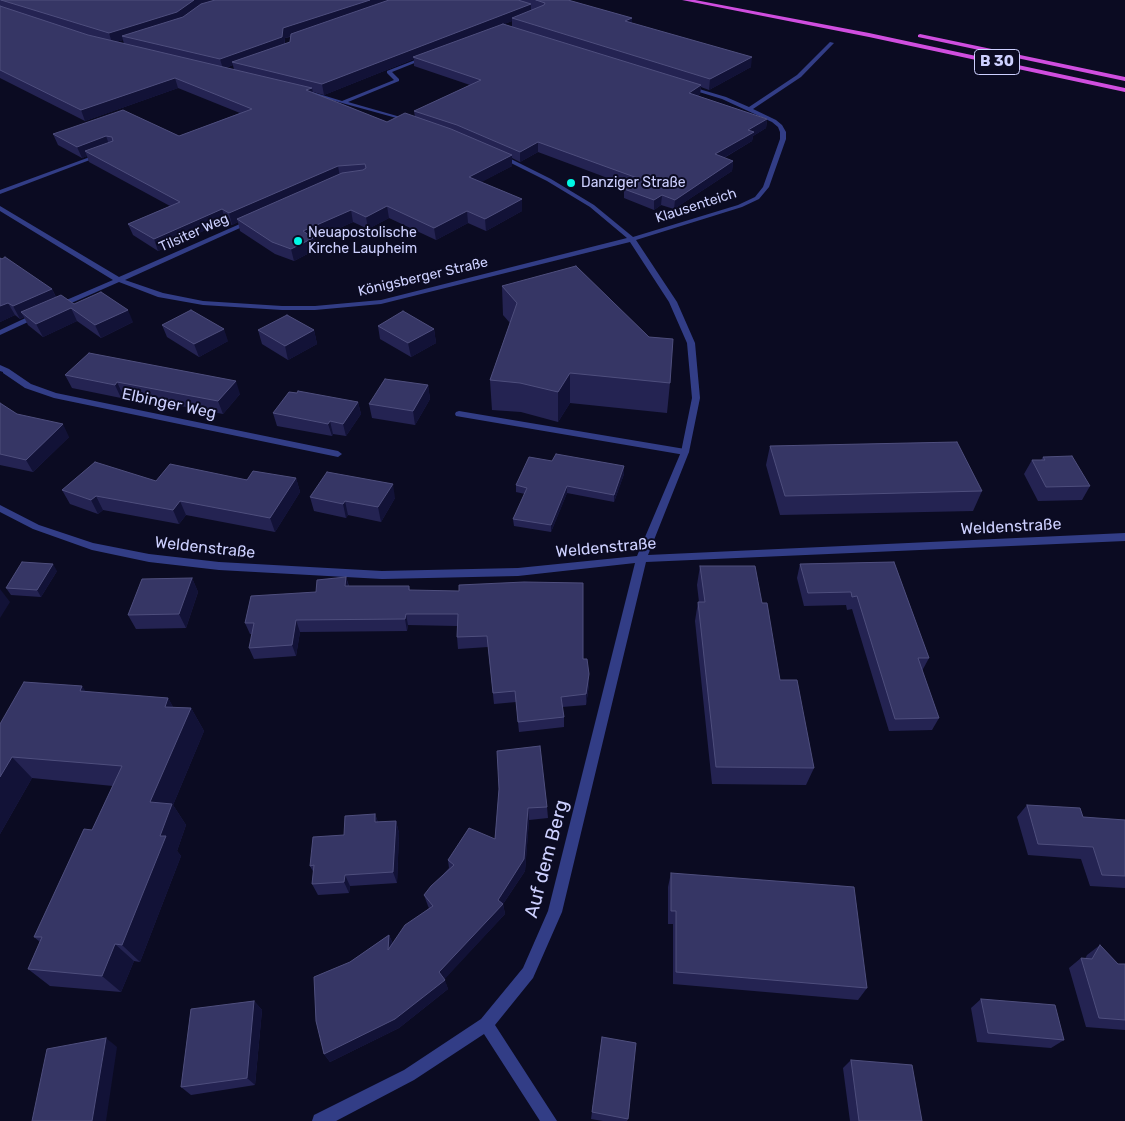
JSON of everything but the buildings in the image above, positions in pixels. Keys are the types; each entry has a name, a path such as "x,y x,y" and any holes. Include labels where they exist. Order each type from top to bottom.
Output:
{"highway":[{"name":"B 30","path":"686,0 817,24 1125,90"},
{"name":"B 30","path":"915,35 1125,79"}],"street":[{"path":"683,86 724,98 749,109 799,76 832,43"},
{"path":"343,102 397,80 389,72 434,55"},
{"path":"306,92 414,122"},
{"name":"Klausenteich","path":"632,239 740,206 757,198 766,187 783,139 783,132 774,121 749,109"},
{"path":"0,192 104,153"},
{"path":"494,153 549,180 585,202 632,239 673,302 691,343 696,398 685,452 641,559"},
{"name":"Königsberger Straße","path":"0,208 119,280 160,295 203,303 282,308 347,306 381,302 632,239"},
{"name":"Tilsiter Weg","path":"119,280 253,220"},
{"path":"55,309 119,280"},
{"path":"0,333 46,313"},
{"name":"Elbinger Weg","path":"3,369 28,386 54,395 338,454"},
{"path":"459,414 685,452"},
{"name":"Weldenstraße","path":"0,508 36,527 92,546 150,558 219,566 382,574 518,572 641,559 1125,537"},
{"name":"Auf dem Berg","path":"320,1121 409,1075 486,1024 528,973 556,912 639,574 641,559"},
{"path":"486,1024 549,1121"}],"place":[{"name":"Danziger Straße","path":"571,183"},
{"name":"Neuapostolische Kirche Laupheim","path":"298,241"}]}
